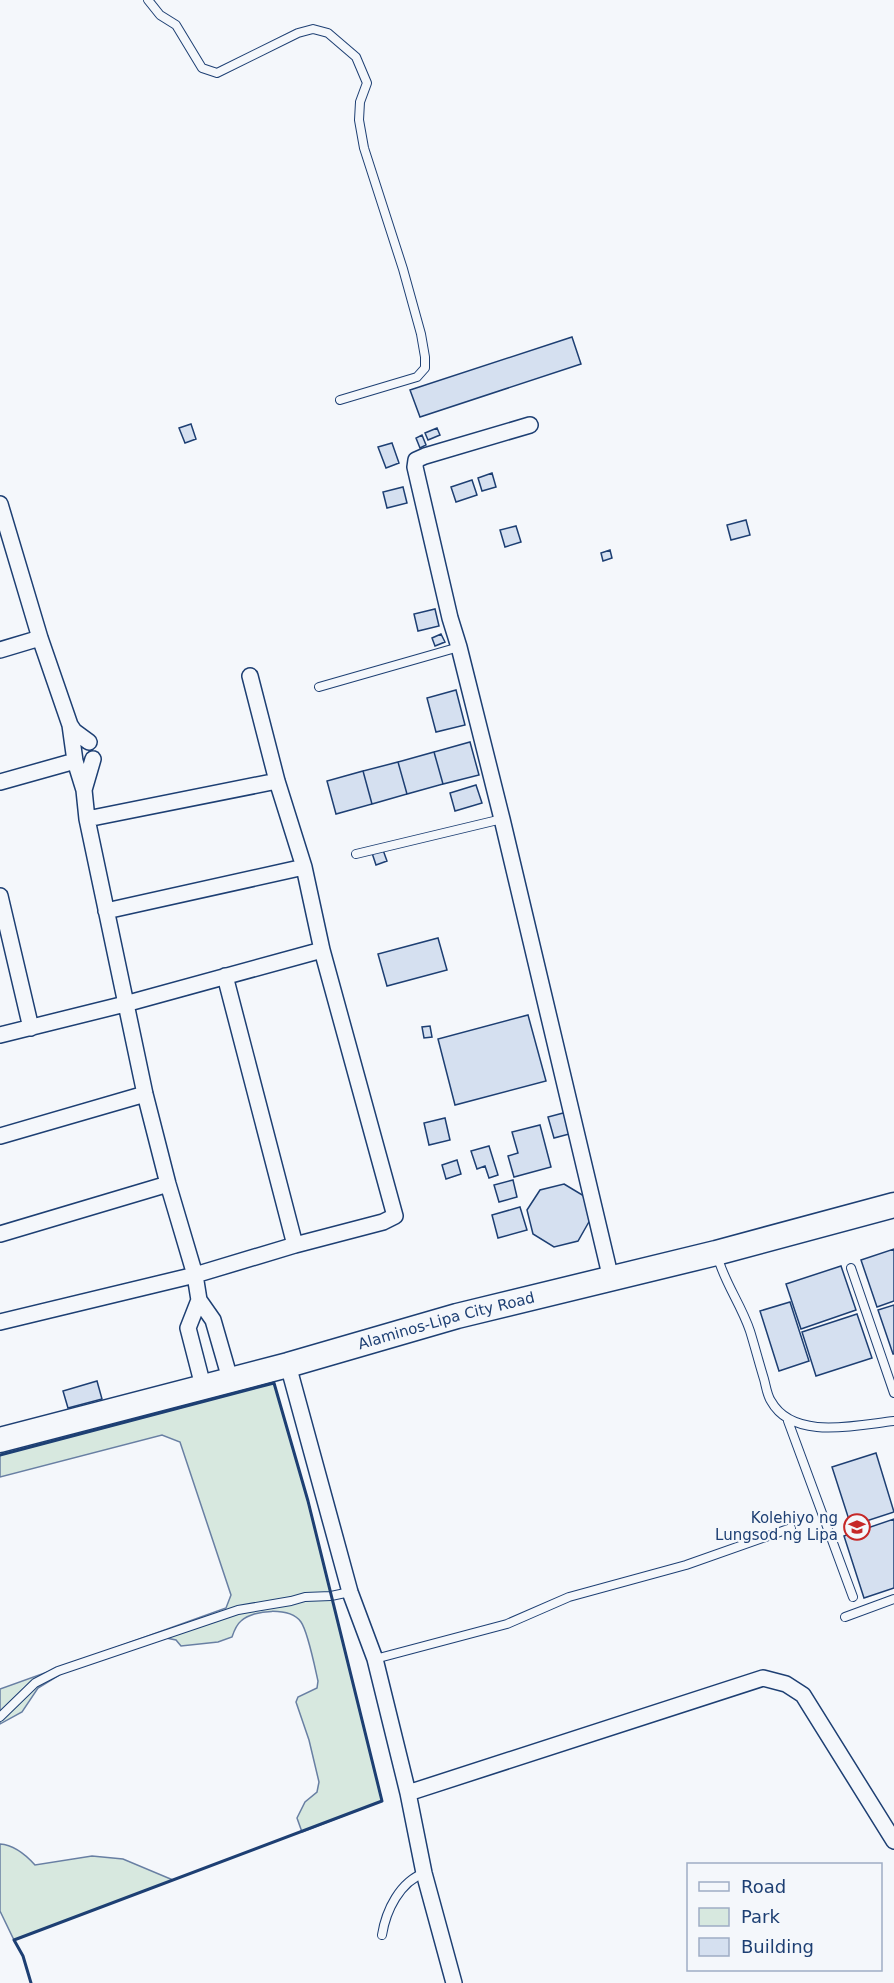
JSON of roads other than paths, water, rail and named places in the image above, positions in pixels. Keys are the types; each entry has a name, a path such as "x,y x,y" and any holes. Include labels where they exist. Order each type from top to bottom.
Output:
{"main road":[{"name":"Alaminos-Lipa City Road","path":"0,1440 288,1365 457,1316 716,1253 894,1205"}],"street":[{"path":"530,425 425,456 416,460 416,467 450,618 502,819 611,1278"},
{"path":"0,504 7,553 70,725 75,761 84,790 87,819 145,1094 195,1275 199,1300 213,1320 230,1379"},
{"path":"0,650 40,638"},
{"path":"0,1322 195,1275 383,1222 395,1216 322,950 304,867 277,781 250,676"},
{"path":"70,725 88,742"},
{"path":"84,790 93,759"},
{"path":"0,782 75,761"},
{"path":"87,819 277,781"},
{"path":"106,911 304,867"},
{"path":"0,896 31,1028"},
{"path":"0,1035 125,1004 322,950"},
{"path":"225,976 295,1245"},
{"path":"0,1136 145,1094"},
{"path":"0,1234 168,1184"},
{"path":"199,1300 188,1328 203,1386"},
{"path":"288,1365 350,1592 375,1659 408,1793 424,1873 454,1983"},
{"path":"408,1793 763,1678 786,1684 803,1695 894,1841"}],"lane":[{"path":"148,0 160,15 176,25 202,69 217,73 298,33 313,29 328,33 356,57 367,83 360,102 359,120 364,148 403,269 421,334 425,368 417,377 340,400"},
{"path":"320,687 459,647"},
{"path":"356,854 502,819"},
{"path":"716,1253 749,1328 770,1400 782,1416 801,1425 836,1427 894,1421"},
{"path":"851,1268 894,1393"},
{"path":"788,1420 853,1597"},
{"path":"375,1659 507,1624 569,1597 686,1565 791,1528"},
{"path":"0,1717 35,1683 58,1671 238,1610 305,1597 331,1596 350,1592"},
{"path":"845,1617 894,1599"},
{"path":"382,1935 385,1918 394,1900 414,1877 424,1873"}],"place":[{"name":"Kolehiyo ng Lungsod ng Lipa","path":"857,1527"}]}
